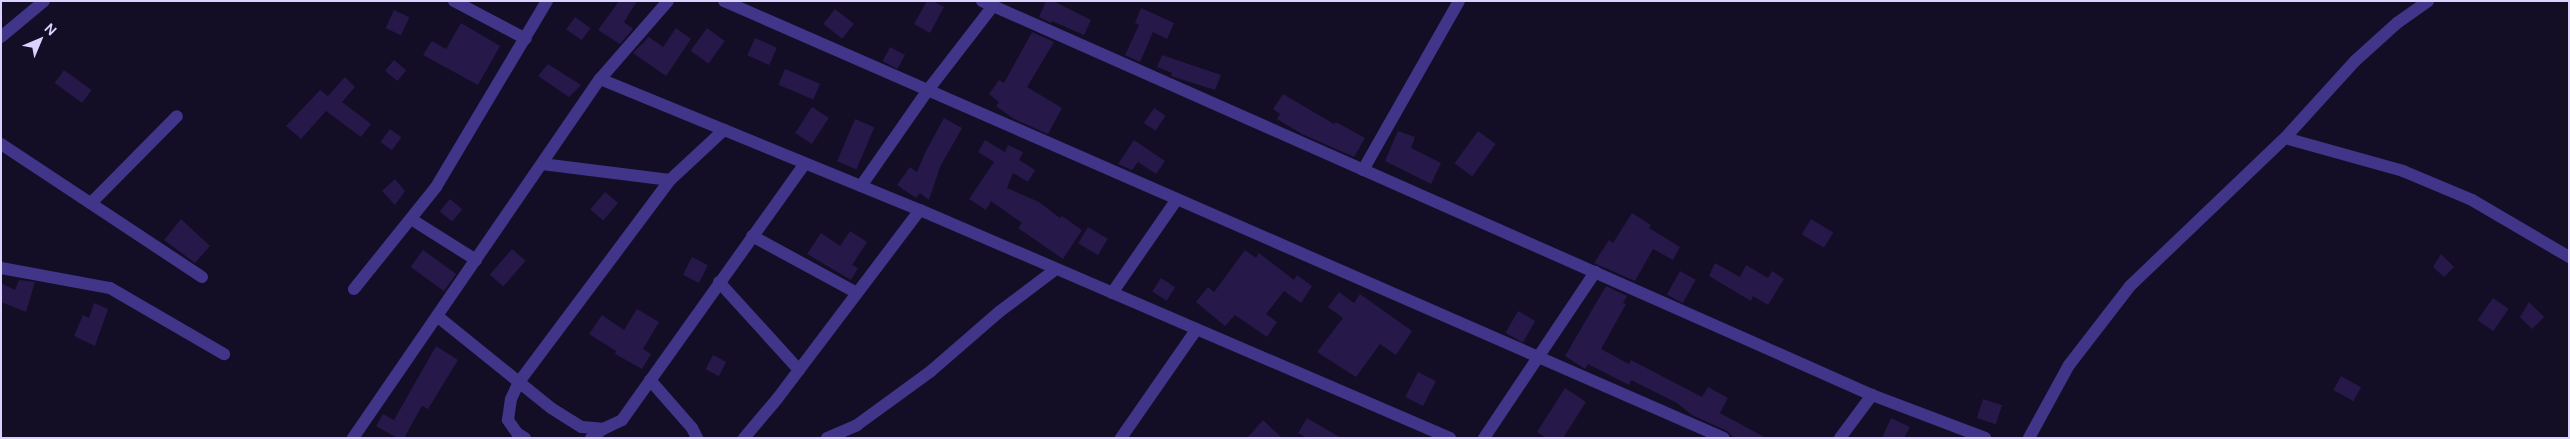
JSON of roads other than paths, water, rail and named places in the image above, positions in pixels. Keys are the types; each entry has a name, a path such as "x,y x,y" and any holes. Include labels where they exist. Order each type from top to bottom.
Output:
{"street":[{"path":"1,37 44,1"},
{"path":"454,1 526,39"},
{"path":"354,289 436,187 548,1"},
{"path":"352,438 600,79 668,1"},
{"path":"724,1 1724,438"},
{"path":"1363,170 1459,1"},
{"path":"2029,438 2068,364 2130,286 2285,138 2355,62 2397,23 2428,1"},
{"path":"861,186 987,4 1872,395 1985,438"},
{"path":"600,79 920,210 1450,438"},
{"path":"91,203 177,116"},
{"path":"525,438 517,433 508,420 511,399 519,382 670,180 724,130"},
{"path":"2285,138 2403,171 2472,200 2569,257"},
{"path":"1,144 202,277"},
{"path":"591,438 603,429 622,420 805,163"},
{"path":"542,164 670,180"},
{"path":"1112,293 1177,199"},
{"path":"744,438 777,399 920,210"},
{"path":"410,219 476,260"},
{"path":"752,236 857,293"},
{"path":"1,268 110,288 224,354"},
{"path":"826,438 857,425 931,371 999,312 1056,269"},
{"path":"1484,438 1595,272"},
{"path":"719,282 799,370"},
{"path":"437,316 551,408 582,427 603,429"},
{"path":"1121,438 1196,330"},
{"path":"650,380 692,428 697,438"},
{"path":"1840,438 1872,395"}]}
